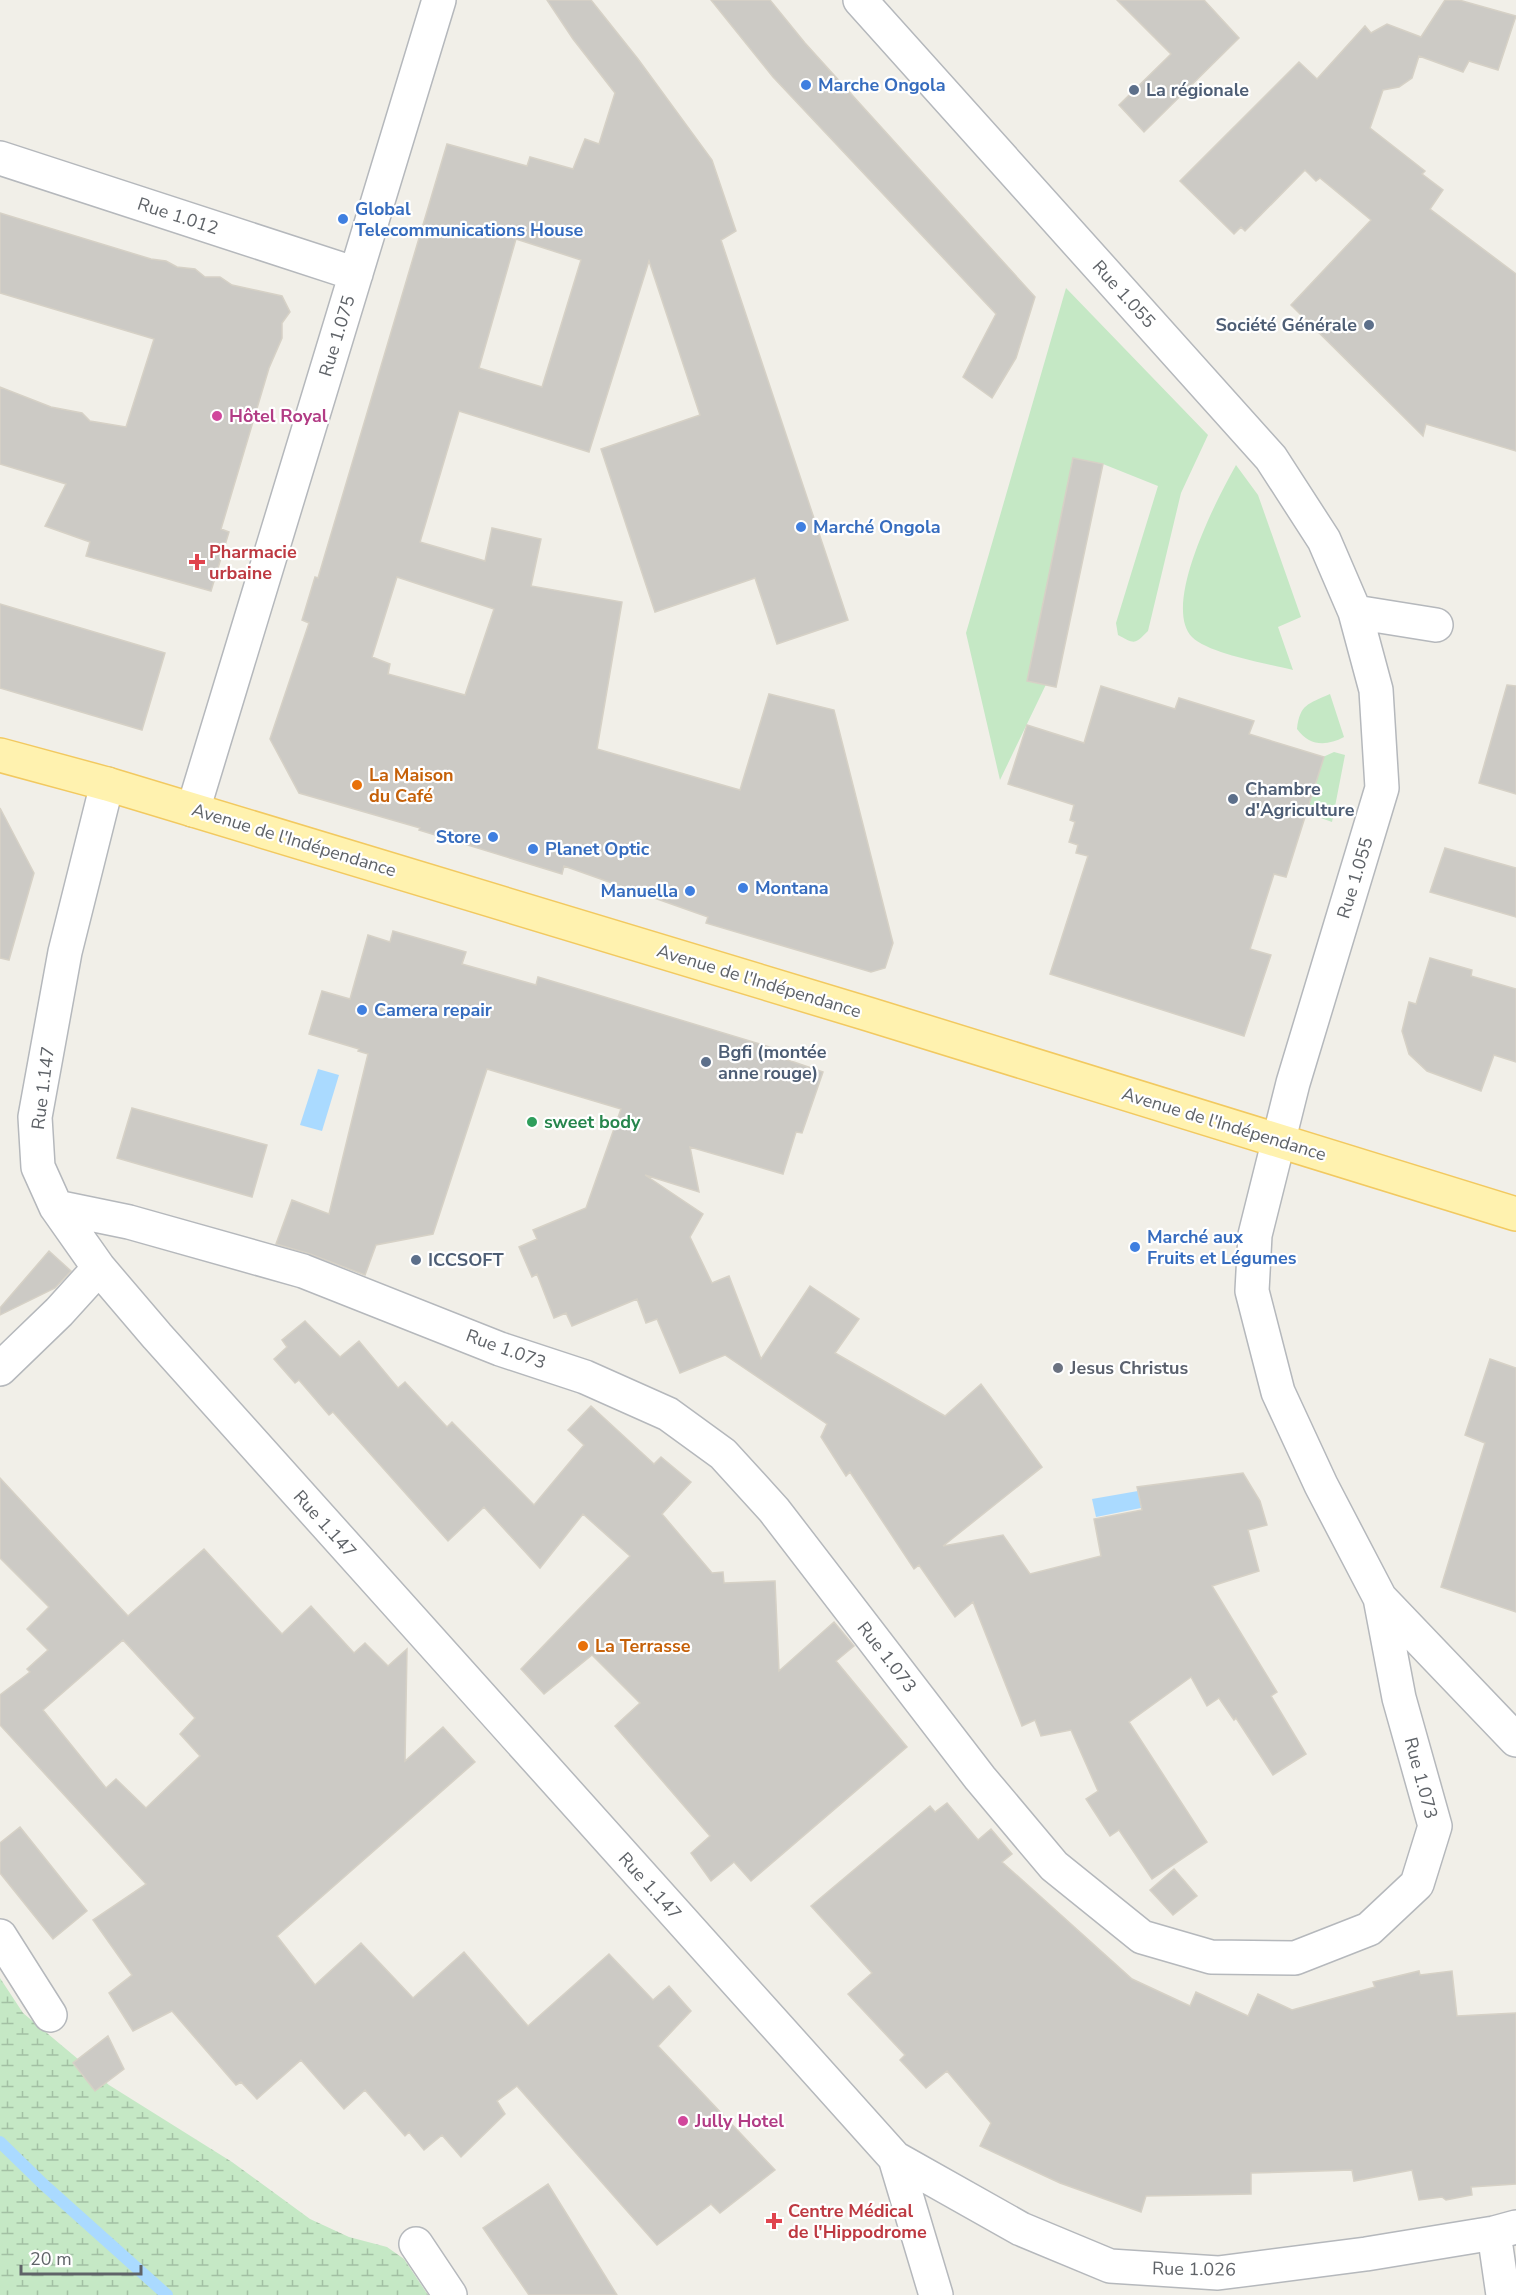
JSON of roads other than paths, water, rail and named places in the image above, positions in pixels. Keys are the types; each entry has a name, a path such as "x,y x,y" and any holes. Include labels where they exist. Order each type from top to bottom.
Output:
{"main road":[{"name":"Avenue de l'Indépendance","path":"0,755 107,784 878,1017 1516,1214"}],"street":[{"name":"Rue 1.075","path":"193,810 439,0"},
{"name":"Rue 1.055","path":"860,0 1271,458 1324,540 1355,612 1376,690 1382,788 1293,1083 1255,1235 1252,1291 1278,1392 1321,1485 1380,1598"},
{"name":"Rue 1.012","path":"0,158 356,274"},
{"path":"1355,612 1436,625"},
{"name":"Rue 1.147","path":"107,784 65,952 36,1118 38,1167 56,1207 99,1268 189,1372 895,2157"},
{"name":"Rue 1.073","path":"56,1207 129,1222 303,1271 500,1349 585,1377 668,1414 723,1454 774,1510 980,1778 1054,1866 1142,1937 1211,1957 1295,1958 1369,1929 1418,1884 1435,1826 1399,1698 1380,1598"},
{"path":"0,1369 60,1312 99,1268"},
{"path":"1380,1598 1516,1740"},
{"path":"0,1936 50,2015"},
{"path":"895,2157 936,2295"},
{"name":"Rue 1.026","path":"895,2157 1021,2229 1110,2266 1218,2273 1366,2254 1505,2230"},
{"path":"1503,2295 1505,2230"},
{"path":"416,2244 450,2295"}],"water":[{"path":"318,1069 339,1075 322,1131 300,1125"},
{"path":"1138,1491 1141,1508 1096,1517 1092,1499"}],"waterway":[{"path":"0,2142 43,2184 167,2295"}],"place":[{"name":"Marche Ongola","path":"806,85"},
{"name":"La régionale","path":"1134,90"},
{"name":"Global Telecommunications House","path":"343,219"},
{"name":"Société Générale","path":"1369,325"},
{"name":"Hôtel Royal","path":"217,416"},
{"name":"Marché Ongola","path":"801,527"},
{"name":"Pharmacie urbaine","path":"197,562"},
{"name":"La Maison du Café","path":"357,785"},
{"name":"Chambre d'Agriculture","path":"1233,799"},
{"name":"Store","path":"493,837"},
{"name":"Planet Optic","path":"533,849"},
{"name":"Montana","path":"743,888"},
{"name":"Manuella","path":"690,891"},
{"name":"Camera repair","path":"362,1010"},
{"name":"Bgfi (montée anne rouge)","path":"706,1062"},
{"name":"sweet body","path":"532,1122"},
{"name":"Marché aux Fruits et Légumes","path":"1135,1247"},
{"name":"ICCSOFT","path":"416,1260"},
{"name":"Jesus Christus","path":"1058,1368"},
{"name":"La Terrasse","path":"583,1646"},
{"name":"Jully Hotel","path":"683,2121"},
{"name":"Centre Médical de l'Hippodrome","path":"774,2221"}]}
